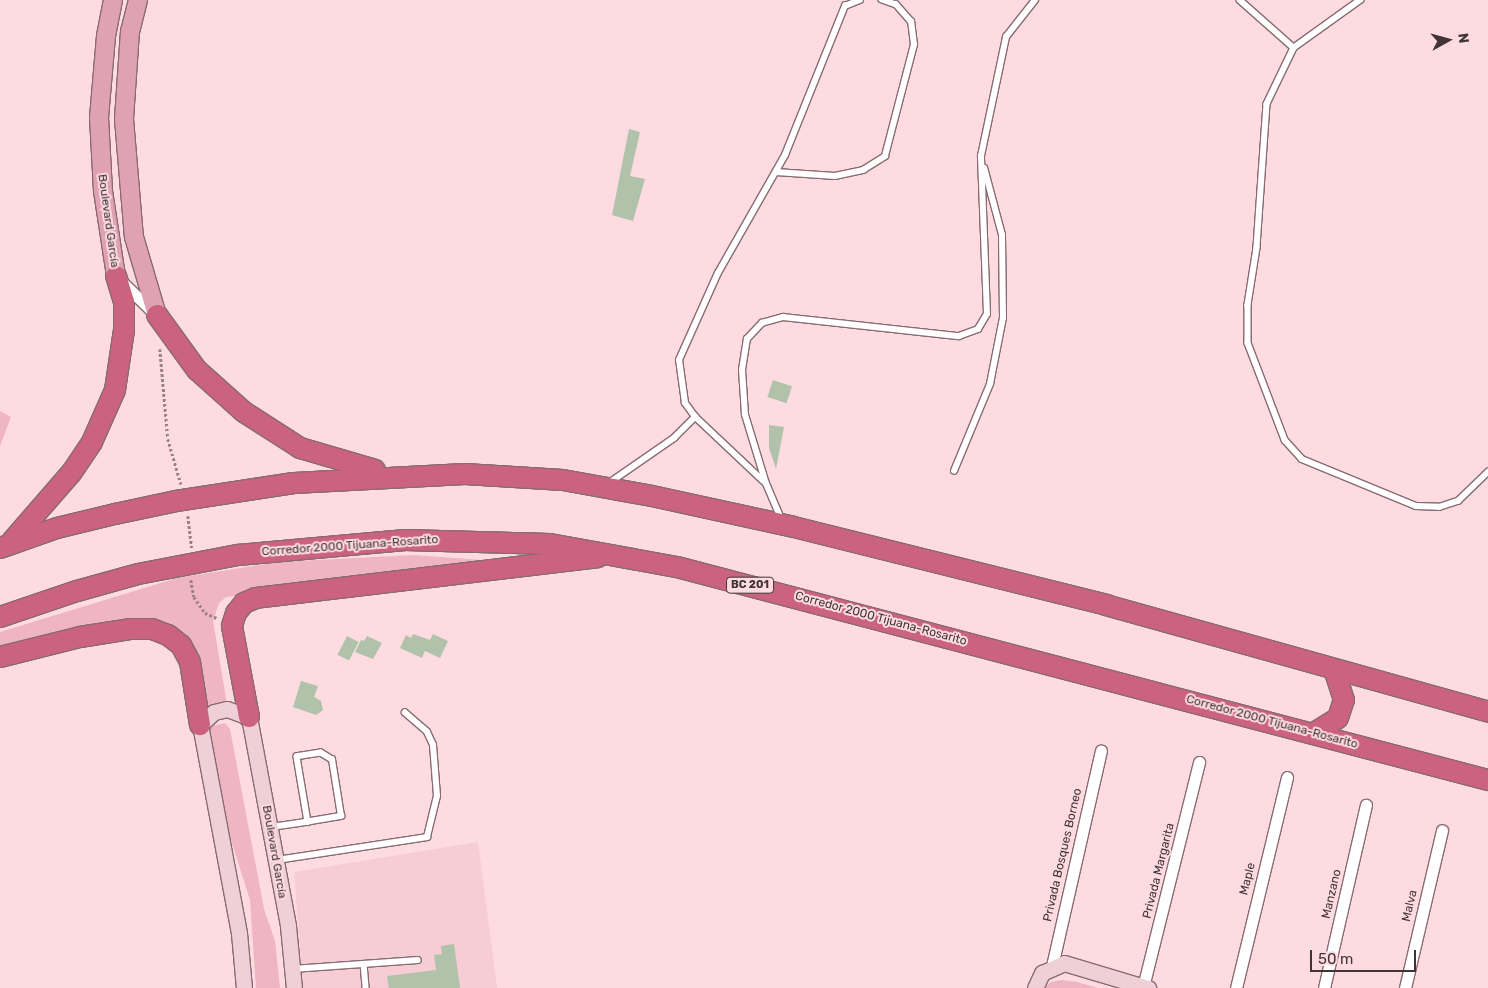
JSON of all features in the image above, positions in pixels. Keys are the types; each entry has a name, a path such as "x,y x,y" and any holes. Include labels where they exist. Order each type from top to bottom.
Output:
{"highway":[{"path":"3,547 21,533 72,472 92,442 115,390 124,330 124,302 116,276"},
{"path":"157,315 197,370 238,407 273,433 300,448 328,458 402,475"},
{"path":"3,547 58,528 186,499 294,483 402,475 465,474 563,480 784,525 1106,605 1488,712"},
{"name":"Corredor 2000 Tijuana-Rosarito","path":"0,617 77,590 193,562 329,547 451,539 550,544 696,571 1488,780"},
{"path":"249,717 232,626 236,613 244,603 269,595 558,564 614,555"},
{"path":"0,657 80,637 131,629 152,630 168,634 181,645 190,662 200,725"},
{"path":"1314,733 1338,718 1344,700 1334,670"}],"main road":[{"name":"Boulevard García","path":"113,0 106,36 99,117 103,191 116,276"},
{"name":"Boulevard García","path":"138,0 130,31 124,119 134,237 157,315"},
{"path":"244,988 239,933 200,725 214,712 226,709 249,717"},
{"name":"Boulevard García","path":"249,717 270,827 293,969 294,988"},
{"path":"1035,988 1038,977 1052,966 1069,964 1146,987"}],"street":[{"name":"Boulevard García","path":"116,276 157,315"},
{"name":"Privada Bosques Borneo","path":"1052,966 1101,750"},
{"name":"Privada Margarita","path":"1146,987 1199,762"},
{"name":"Maple","path":"1236,988 1287,777"},
{"name":"Manzano","path":"1324,988 1366,805"},
{"name":"Malva","path":"1405,988 1442,830"}],"lane":[{"path":"766,484 695,417 686,403 679,360 718,273 776,172 845,6 860,0"},
{"path":"776,172 835,176 863,170 885,156 914,45 911,22 896,5 882,0"},
{"path":"784,525 766,484 745,415 742,370 747,339 762,323 783,317 959,336 978,329 987,314 981,156 1006,37 1035,0"},
{"path":"1240,0 1294,48"},
{"path":"1361,0 1294,48 1267,104 1257,248 1248,305 1248,343 1285,440 1302,459 1416,506 1439,507 1458,501 1488,472"},
{"path":"954,471 990,384 1003,318 1002,235 981,156"},
{"path":"604,487 674,438 695,417"},
{"path":"275,860 427,837 437,796 433,745 427,732 405,713"},
{"path":"270,827 308,822 341,816 332,760 321,753 297,757 308,822"},
{"path":"293,969 418,960"},
{"path":"360,988 366,988 364,964"}],"path":[{"path":"159,344 168,439 186,499 193,562 190,584 194,597 205,613 232,626"}],"shaded area":[{"path":"0,411 11,417 0,446"},
{"path":"413,555 523,563 226,597 219,603 213,621 227,704 206,709 174,628 0,650 0,632 177,578 279,562"},
{"path":"225,723 230,729 264,909 275,941 280,988 256,988 250,900 225,821 209,730 212,726"},
{"path":"478,842 497,988 303,988 294,872"},
{"path":"1062,980 1098,988 1044,988 1051,982"}],"building":[{"path":"629,129 640,132 630,176 645,179 633,221 612,215"},
{"path":"773,380 792,386 786,403 767,397"},
{"path":"769,425 784,427 776,469 769,448"},
{"path":"413,634 430,640 433,634 448,641 440,658 425,651 422,658 400,648 406,635 411,638"},
{"path":"347,636 359,642 349,661 337,655"},
{"path":"367,636 382,643 373,659 355,652 361,640 364,641"},
{"path":"301,681 318,686 314,697 321,701 323,710 316,715 293,707"},
{"path":"454,944 460,988 389,988 387,976 436,970 434,955 442,954 441,946"}]}
